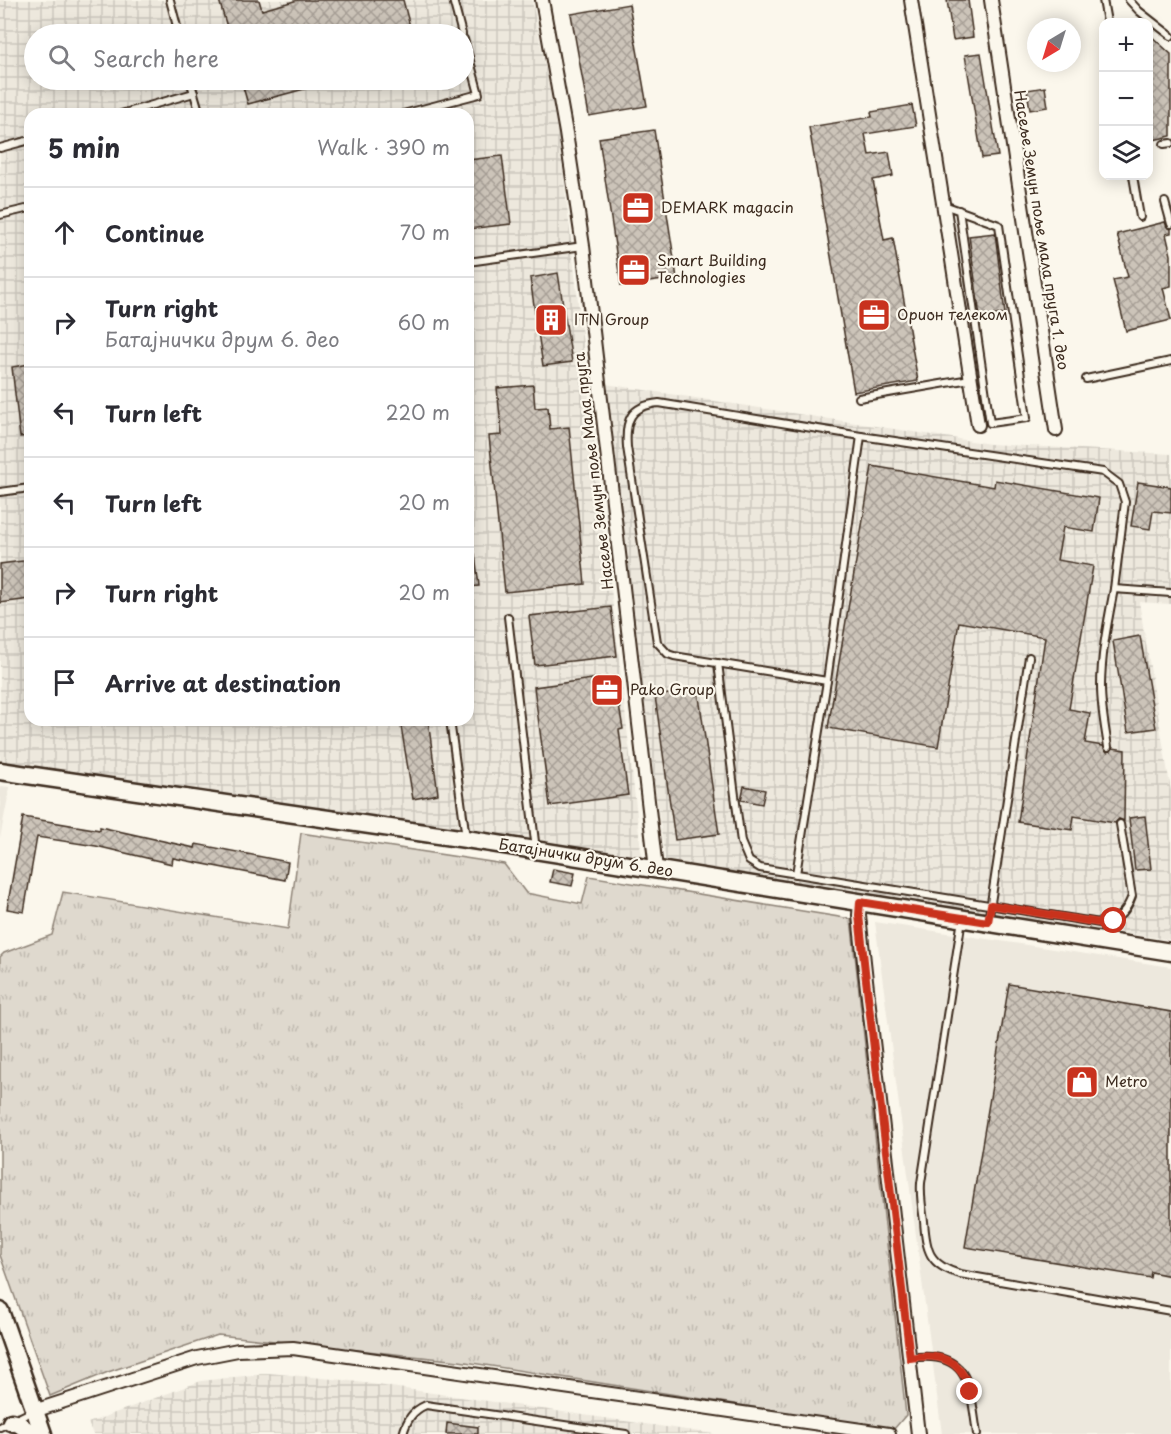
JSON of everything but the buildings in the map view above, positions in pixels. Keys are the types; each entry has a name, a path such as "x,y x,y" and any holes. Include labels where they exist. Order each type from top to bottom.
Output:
{"street":[{"name":"Насеље Земун поље Мала пруга","path":"542,0 566,133 583,246 656,869"},
{"path":"911,0 978,425"},
{"name":"Насеље Земун поље мала пруга 1. део","path":"991,0 1056,430"},
{"name":"Батајнички друм 6. део","path":"0,771 466,839 1171,952"},
{"path":"860,902 859,915 865,971 918,1434"},
{"path":"0,1311 43,1434"},
{"path":"34,1411 197,1358 238,1350 293,1348 889,1434"},
{"path":"6,1424 19,1424 32,1434"}],"lane":[{"path":"170,0 176,24"},
{"path":"453,0 459,24"},
{"path":"1103,0 1106,18"},
{"path":"1129,0 1139,11 1171,36"},
{"path":"426,108 479,94 474,76"},
{"path":"193,90 198,108"},
{"path":"142,108 194,93"},
{"path":"0,148 24,142"},
{"path":"1134,180 1140,217"},
{"path":"1165,202 1171,224"},
{"path":"944,205 959,210 999,225 1028,418 990,423 959,210"},
{"path":"0,215 24,209"},
{"path":"474,261 583,246"},
{"path":"1086,379 1171,361"},
{"path":"859,398 971,378"},
{"path":"827,681 674,656 668,654 657,642 627,447 629,419 642,406 659,403 1103,472 1119,484 1125,502 1101,670 1102,712 1108,747"},
{"path":"796,874 827,681 861,436"},
{"path":"0,492 24,489"},
{"path":"1113,589 1171,593"},
{"path":"508,617 536,850"},
{"path":"988,922 1029,657"},
{"path":"718,663 741,842 749,861 760,868 1106,924 1114,921 1128,906 1132,896 1120,824"},
{"path":"451,726 466,839"},
{"path":"962,918 921,1183 920,1197 925,1241 929,1254 937,1264 960,1274 1171,1311"},
{"path":"910,1358 924,1356 946,1360 961,1370 966,1377 970,1392 977,1434"},
{"path":"403,1434 408,1420 417,1409 426,1405 626,1434"},
{"path":"6,1424 34,1411"}],"shaded area":[{"path":"0,0 532,0 559,136 642,859 0,766"},
{"path":"599,383 990,444 1171,454 1171,604 1139,602 1171,791 1171,940 989,914 665,860"},
{"path":"0,786 10,787 0,838"},
{"path":"875,922 1171,967 1171,1434 942,1434"},
{"path":"269,1373 343,1380 714,1434 93,1434 88,1423 201,1381"}],"green space":[{"path":"301,833 504,864 526,893 582,904 589,876 851,919 906,1415 894,1429 459,1361 218,1335 108,1372 50,1396 0,1255 0,957 4,953 52,935 63,892 288,929"}],"place":[{"name":"DEMARK magacin","path":"638,208"},
{"name":"Smart Building Technologies","path":"634,270"},
{"name":"Орион телеком","path":"874,315"},
{"name":"ITN Group","path":"551,320"},
{"name":"Pako Group","path":"607,690"},
{"name":"Metro","path":"1082,1082"}],"route":[{"path":"970,1392 966,1377 954,1364 946,1360 924,1356 910,1358 865,971 859,915 860,902 988,922 991,905 1106,924 1114,921"}]}
